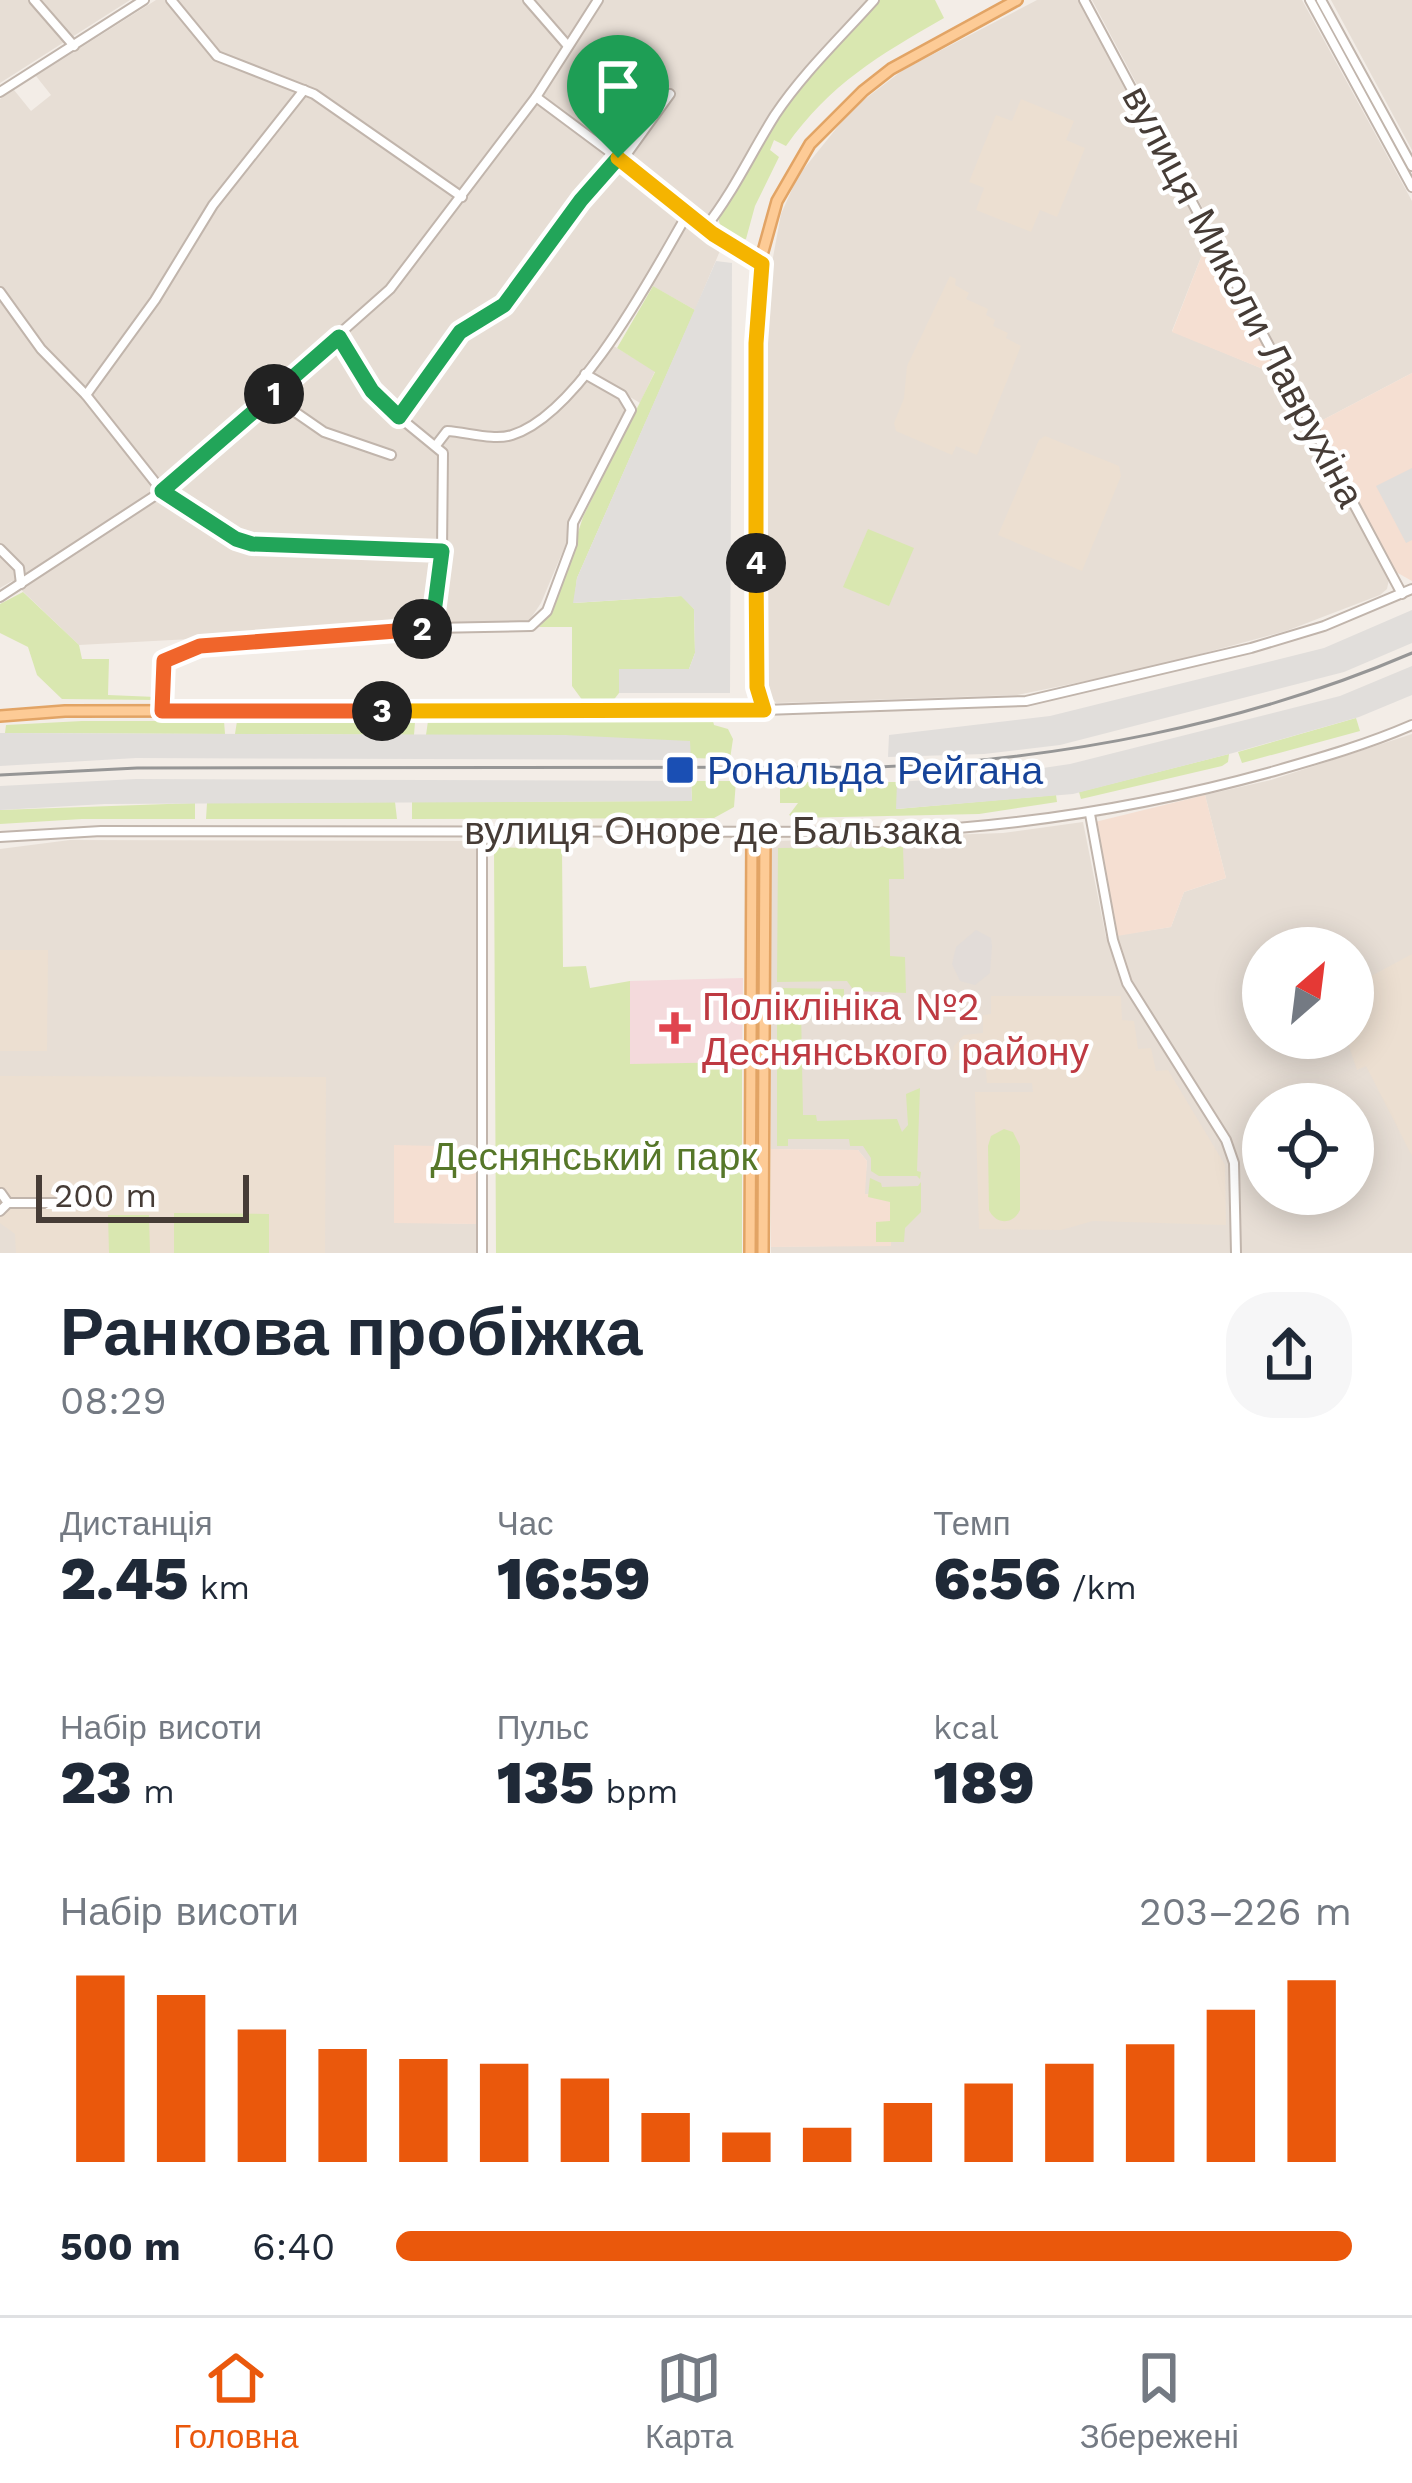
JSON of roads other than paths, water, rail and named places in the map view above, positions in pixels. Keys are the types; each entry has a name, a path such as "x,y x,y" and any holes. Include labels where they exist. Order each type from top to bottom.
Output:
{"main road":[{"path":"751,711 757,687 756,343 766,234 788,179 810,144 841,110 891,69 1017,0"},
{"path":"0,716 162,711 764,710 757,687"},
{"path":"750,1253 759,831"},
{"path":"759,831 763,1253"}],"street":[{"path":"34,0 74,46"},
{"path":"0,92 143,0"},
{"path":"171,0 217,56 304,90 462,196"},
{"path":"528,0 568,46"},
{"path":"0,597 162,491 391,289 536,97 598,0"},
{"path":"705,228 724,206 776,113 874,0"},
{"name":"вулиця Миколи Лаврухіна","path":"1084,0 1402,594"},
{"path":"1310,0 1412,187"},
{"path":"1322,0 1412,166"},
{"path":"86,395 155,300 213,205 304,90"},
{"path":"399,417 460,332 504,305 581,200 626,155 670,94"},
{"path":"536,97 705,228 762,264"},
{"path":"437,445 448,431 513,435 552,410 621,326 688,213"},
{"path":"0,292 41,349 86,395 162,491 236,539 252,544 442,551"},
{"path":"339,337 372,391 442,453 442,551 432,628"},
{"path":"162,711 164,661 187,649 432,628 531,626 548,610 572,544 573,523 631,410 622,395 585,374"},
{"path":"272,396 324,431 391,455"},
{"path":"0,549 19,568 21,585"},
{"path":"764,710 1026,701 1251,648 1324,626 1412,589"},
{"name":"вулиця Оноре де Бальзака","path":"0,837 101,831 988,828 1090,814 1286,768 1355,748 1412,724"},
{"path":"1090,814 1113,940 1127,982 1226,1140 1234,1163 1236,1253"},
{"path":"482,832 482,1253"},
{"path":"0,1211 8,1203 77,1203 88,1192"},
{"path":"1,1193 8,1203"}],"tram line":[{"path":"0,775 137,768 946,763 1082,747 1217,719 1412,653"}],"place":[{"name":"Рональда Рейгана","path":"680,770"},
{"name":"Поліклініка №2 Деснянського району","path":"675,1028"}],"park label":[{"name":"Деснянський парк","path":"594,1156"}]}
